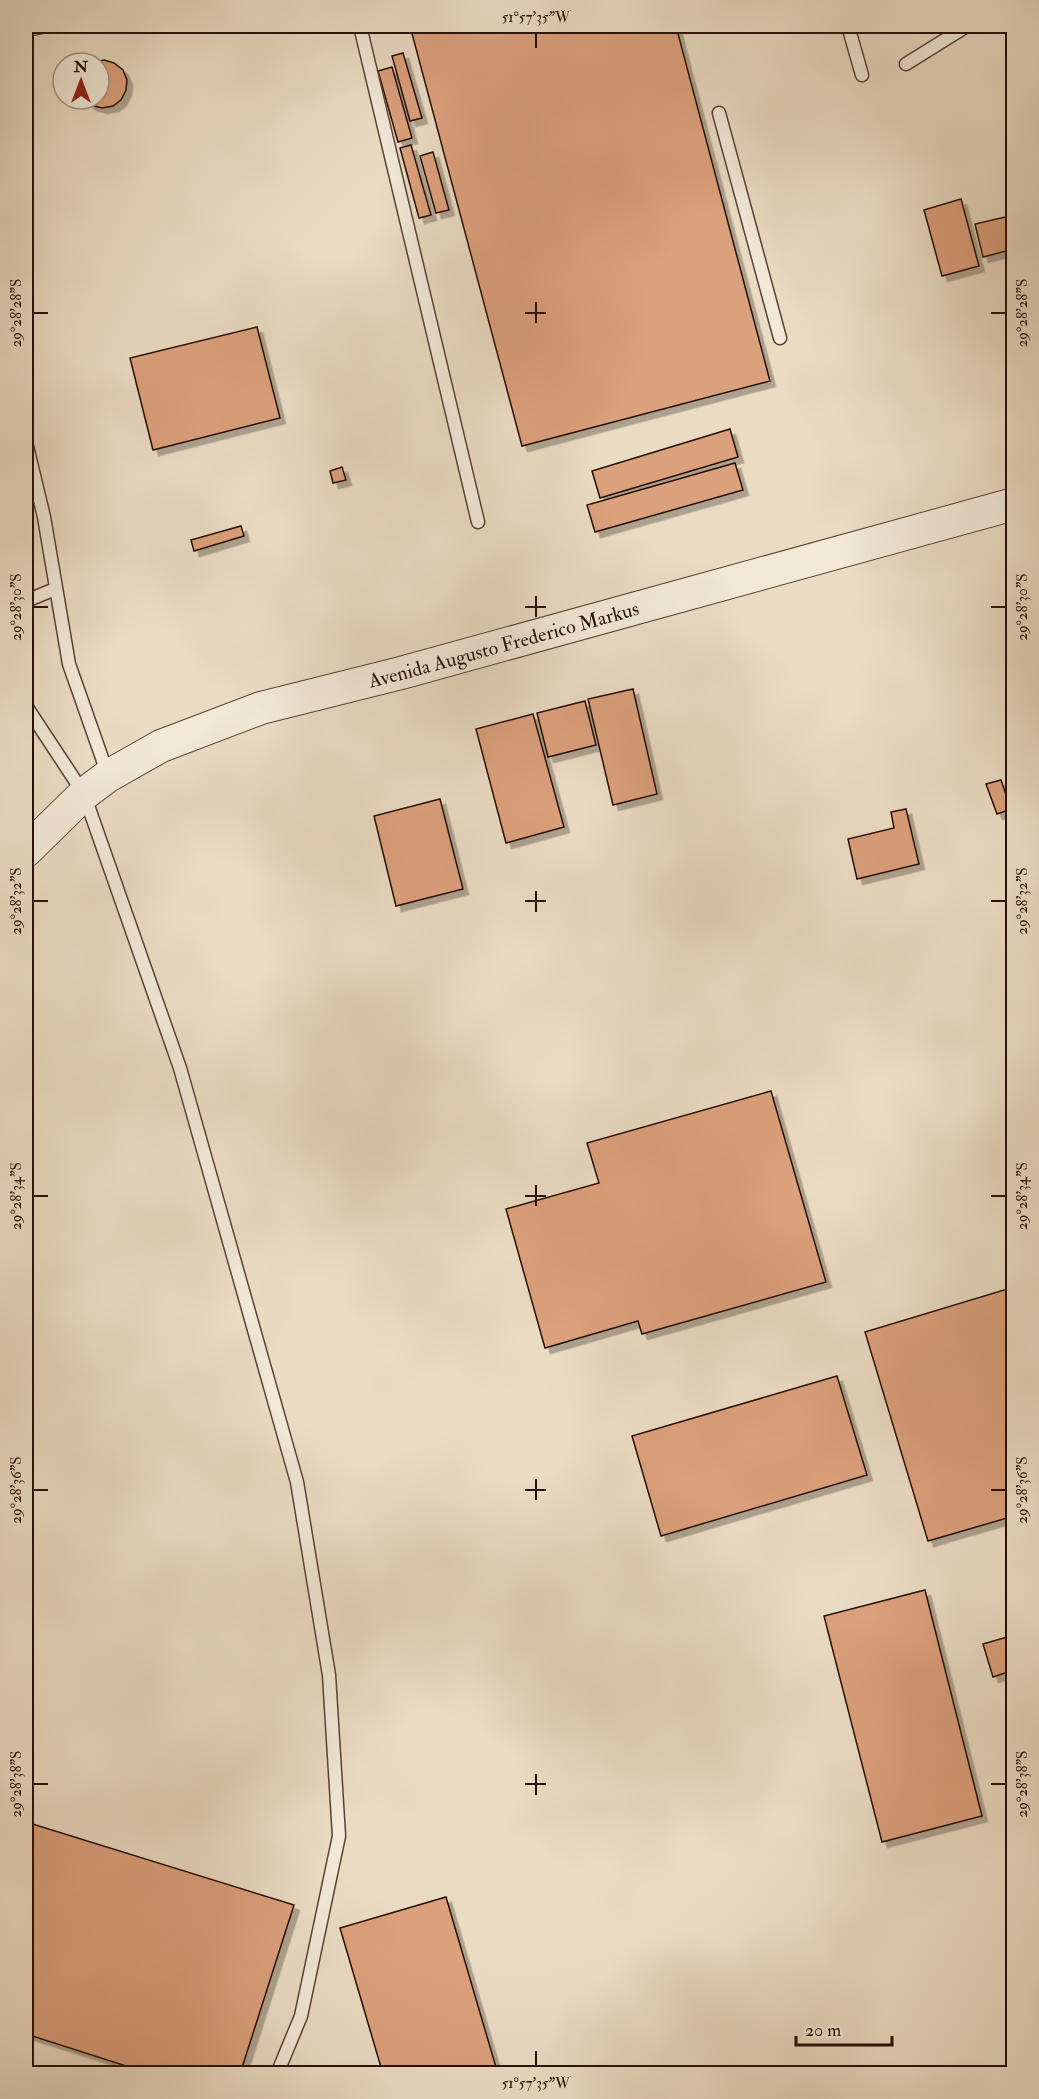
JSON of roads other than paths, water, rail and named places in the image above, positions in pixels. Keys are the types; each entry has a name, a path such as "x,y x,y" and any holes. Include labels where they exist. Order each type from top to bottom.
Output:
{"street":[{"name":"Avenida Augusto Frederico Markus","path":"26,851 96,785 161,746 261,708 401,673 1014,504"}],"lane":[{"path":"26,30 46,26"},
{"path":"360,26 478,522"},
{"path":"849,26 862,75"},
{"path":"906,64 967,26"},
{"path":"719,113 780,338"},
{"path":"26,442 44,517 69,664 96,785 180,1068 297,1482 329,1675 339,1836 302,2016 277,2073"},
{"path":"26,601 55,589"},
{"path":"26,706 96,785"}]}
